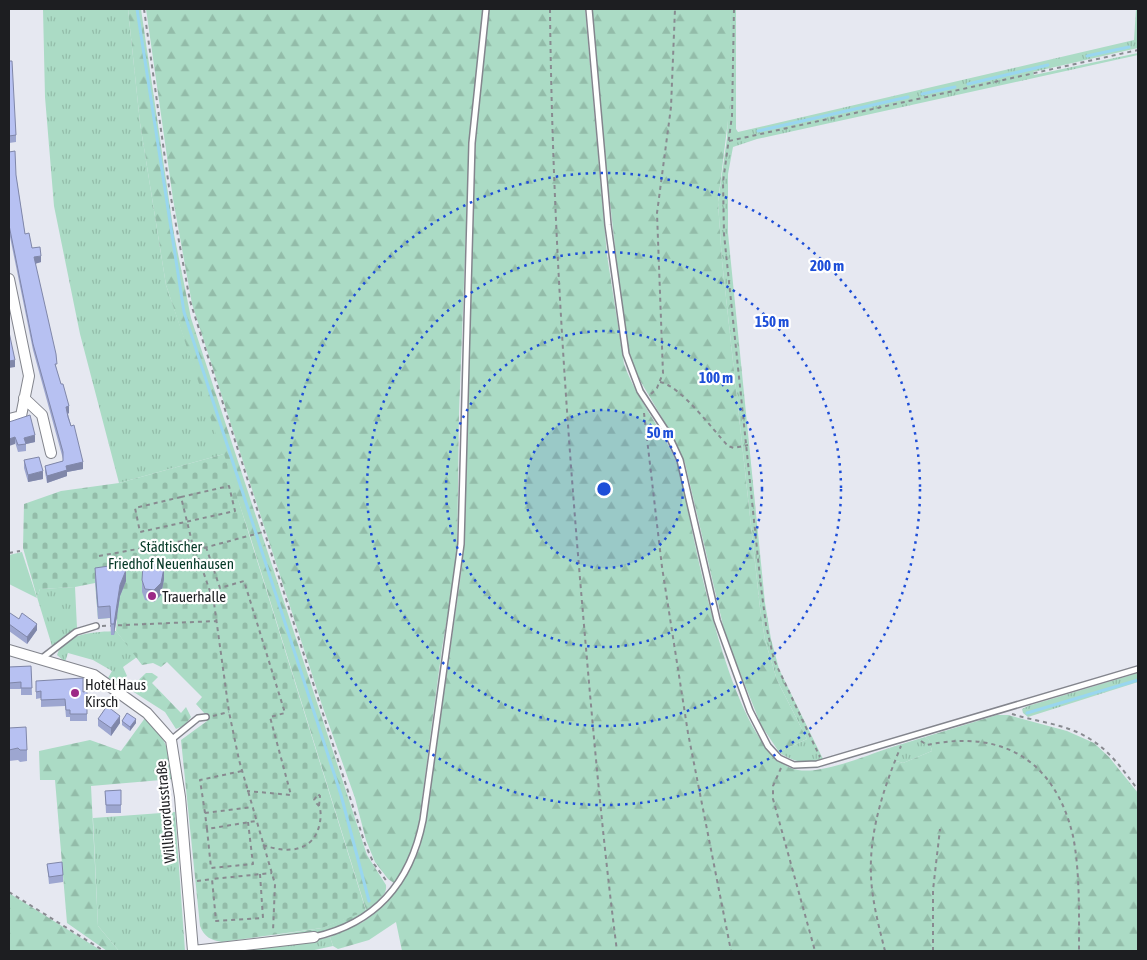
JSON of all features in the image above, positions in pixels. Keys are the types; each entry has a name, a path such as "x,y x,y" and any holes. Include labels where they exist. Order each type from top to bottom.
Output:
{"street":[{"path":"9,279 29,376 21,416 9,419"},
{"path":"24,398 42,415 51,452"},
{"name":"Willibrordusstraße","path":"9,650 86,672 107,682 150,716 171,740 180,797 192,951 272,943 314,936"}],"lane":[{"path":"314,936 338,931 352,924 371,911 394,890 412,860 423,820 444,657 460,556 472,143 486,9"},
{"path":"588,9 617,302 626,354 644,397 668,434 680,460 707,584 735,674 764,740 774,754 784,761 800,766 823,763 1138,669"},
{"path":"39,660 76,632 96,626"},
{"path":"171,740 198,718 206,717"}],"path":[{"path":"144,9 170,196 190,301 365,844 374,864 394,890"},
{"path":"550,9 551,83 566,420 603,837 617,951"},
{"path":"644,397 654,391 660,382 663,364 657,213 671,107 675,9"},
{"path":"734,9 732,116 724,169 724,234 748,445 761,587 769,642 788,693 823,763"},
{"path":"729,141 1138,50"},
{"path":"660,382 669,385 686,398 728,446 734,448 748,445"},
{"path":"644,410 662,567 686,724 731,951"},
{"path":"229,486 235,511 140,532 136,508 181,497 229,486"},
{"path":"181,497 192,542 208,582 217,621 229,712 247,790 272,873 276,895 272,943"},
{"path":"196,550 263,532"},
{"path":"99,556 188,540 192,542"},
{"path":"206,547 220,588 244,581 285,713 270,717 291,795 247,790"},
{"path":"9,553 20,551"},
{"path":"96,626 217,621"},
{"path":"1000,710 1071,730 1090,739 1108,753 1138,790"},
{"path":"206,717 229,712"},
{"path":"913,737 927,745 953,740 990,742 1013,751 1046,776 1061,803 1073,839 1079,951"},
{"path":"885,951 876,914 871,864 881,796 904,739"},
{"path":"784,761 773,786 773,799 815,951"},
{"path":"242,771 200,780 211,868 253,864 248,822"},
{"path":"264,845 286,851 308,845 317,832 320,820 319,806"},
{"path":"205,813 252,807"},
{"path":"207,828 256,821"},
{"path":"933,951 932,909 940,829"},
{"path":"186,882 272,873"},
{"path":"212,879 216,921 263,918 260,874"},
{"path":"9,892 104,951"}],"green space":[{"path":"43,9 128,9 140,123 166,285 224,454 119,483 80,334 54,206 45,97"},
{"path":"128,9 141,9 174,234 191,318 367,855 386,885 386,891 383,895 365,912 342,925 317,933 277,938 277,935 322,928 366,910 250,536 166,285 140,123"},
{"path":"146,9 483,9 469,152 459,413 457,560 442,648 418,829 407,867 394,883 388,879 375,862 366,840 355,798 322,705 192,304 173,199"},
{"path":"489,9 585,9 607,255 624,364 681,473 705,590 719,640 735,687 753,728 774,757 798,770 808,771 844,764 889,748 893,751 893,760 903,763 932,751 929,740 925,737 997,715 1008,715 1067,731 1094,743 1109,757 1138,793 1138,951 402,951 396,922 369,940 338,949 333,946 330,937 363,922 374,914 398,888 419,850 426,819 461,574 464,536 476,122"},
{"path":"592,9 731,9 730,104 718,202 722,261 765,640 777,680 807,739 779,752 761,725 726,638 685,463 671,433 635,372 626,344 606,167"},
{"path":"731,9 736,9 736,129 738,132 1134,40 1136,9 1138,9 1138,48 1033,72 1034,75 1138,53 1138,55 757,139 733,147 728,174 728,233 765,603 771,639 779,669 824,761 800,761 784,756 779,752 807,739 777,680 765,640 760,608 722,261 718,202 727,138"},
{"name":"Städtischer Friedhof Neuenhausen","path":"224,454 366,911 322,928 222,942 208,937 200,926 181,740 207,721 205,714 196,704 202,697 167,662 161,667 153,663 142,665 116,631 117,620 109,618 98,619 95,583 75,587 40,589 37,597 23,548 24,504 61,491 119,483"},
{"path":"22,552 37,598 9,584 9,555"},
{"path":"75,587 77,628 52,646 37,597 40,589"},
{"path":"116,631 137,657 123,667 127,676 117,682 108,678 112,671 93,660 68,653 65,662 57,655 61,647 74,638 91,633"},
{"path":"146,673 152,673 158,677 152,683 181,713 186,707 191,717 185,725 176,729 165,712 129,689"},
{"path":"1138,673 1138,682 1028,717 1023,713 1022,709 1028,706"},
{"path":"145,718 158,732 166,745 173,779 91,786 98,926 119,951 107,951 67,923 55,780 40,780 39,751 90,740 121,751"},
{"path":"925,737 929,740 932,751 903,763 893,760 893,752 889,748"},
{"path":"175,812 185,951 119,951 98,926 93,818"},
{"path":"9,893 102,951 9,951"},
{"path":"330,937 333,946 310,951 233,951 302,943"}],"building":[{"path":"9,61 12,61 16,135 9,136"},
{"path":"15,151 16,175 25,234 29,233 32,248 40,247 41,256 34,257 56,354 57,364 55,364 61,384 63,384 69,406 66,407 68,417 71,426 74,425 83,462 66,466 67,470 47,476 45,466 63,461 63,452 33,344 9,225 9,152"},
{"path":"9,332 15,360 9,361"},
{"path":"30,415 35,435 24,438 26,444 18,445 15,437 9,439 9,422"},
{"path":"39,457 43,471 28,475 24,460"},
{"path":"151,558 157,559 164,568 161,583 154,590 145,589 142,580 143,565"},
{"path":"123,564 124,570 126,570 120,585 114,624 111,624 110,606 98,607 95,568"},
{"path":"10,613 19,619 22,613 37,624 27,637 9,624"},
{"path":"31,666 32,688 21,688 21,682 9,683 9,667"},
{"path":"83,678 83,692 87,691 87,714 70,714 70,710 66,710 65,699 41,700 41,691 36,692 36,681"},
{"path":"107,706 120,716 111,728 98,719"},
{"path":"127,713 136,719 130,727 122,721"},
{"path":"26,727 27,750 20,750 18,748 9,750 9,728"},
{"path":"121,790 121,805 106,805 105,791"},
{"path":"62,862 63,875 49,877 47,864"}],"waterway":[{"path":"137,9 184,312 341,795 369,901"},
{"path":"1087,56 1129,47"},
{"path":"968,84 1048,65"},
{"path":"922,94 955,87"},
{"path":"758,131 908,97"},
{"path":"1027,713 1138,680"}],"place":[{"name":"Trauerhalle","path":"152,596"},
{"name":"Hotel Haus Kirsch","path":"75,693"}]}
